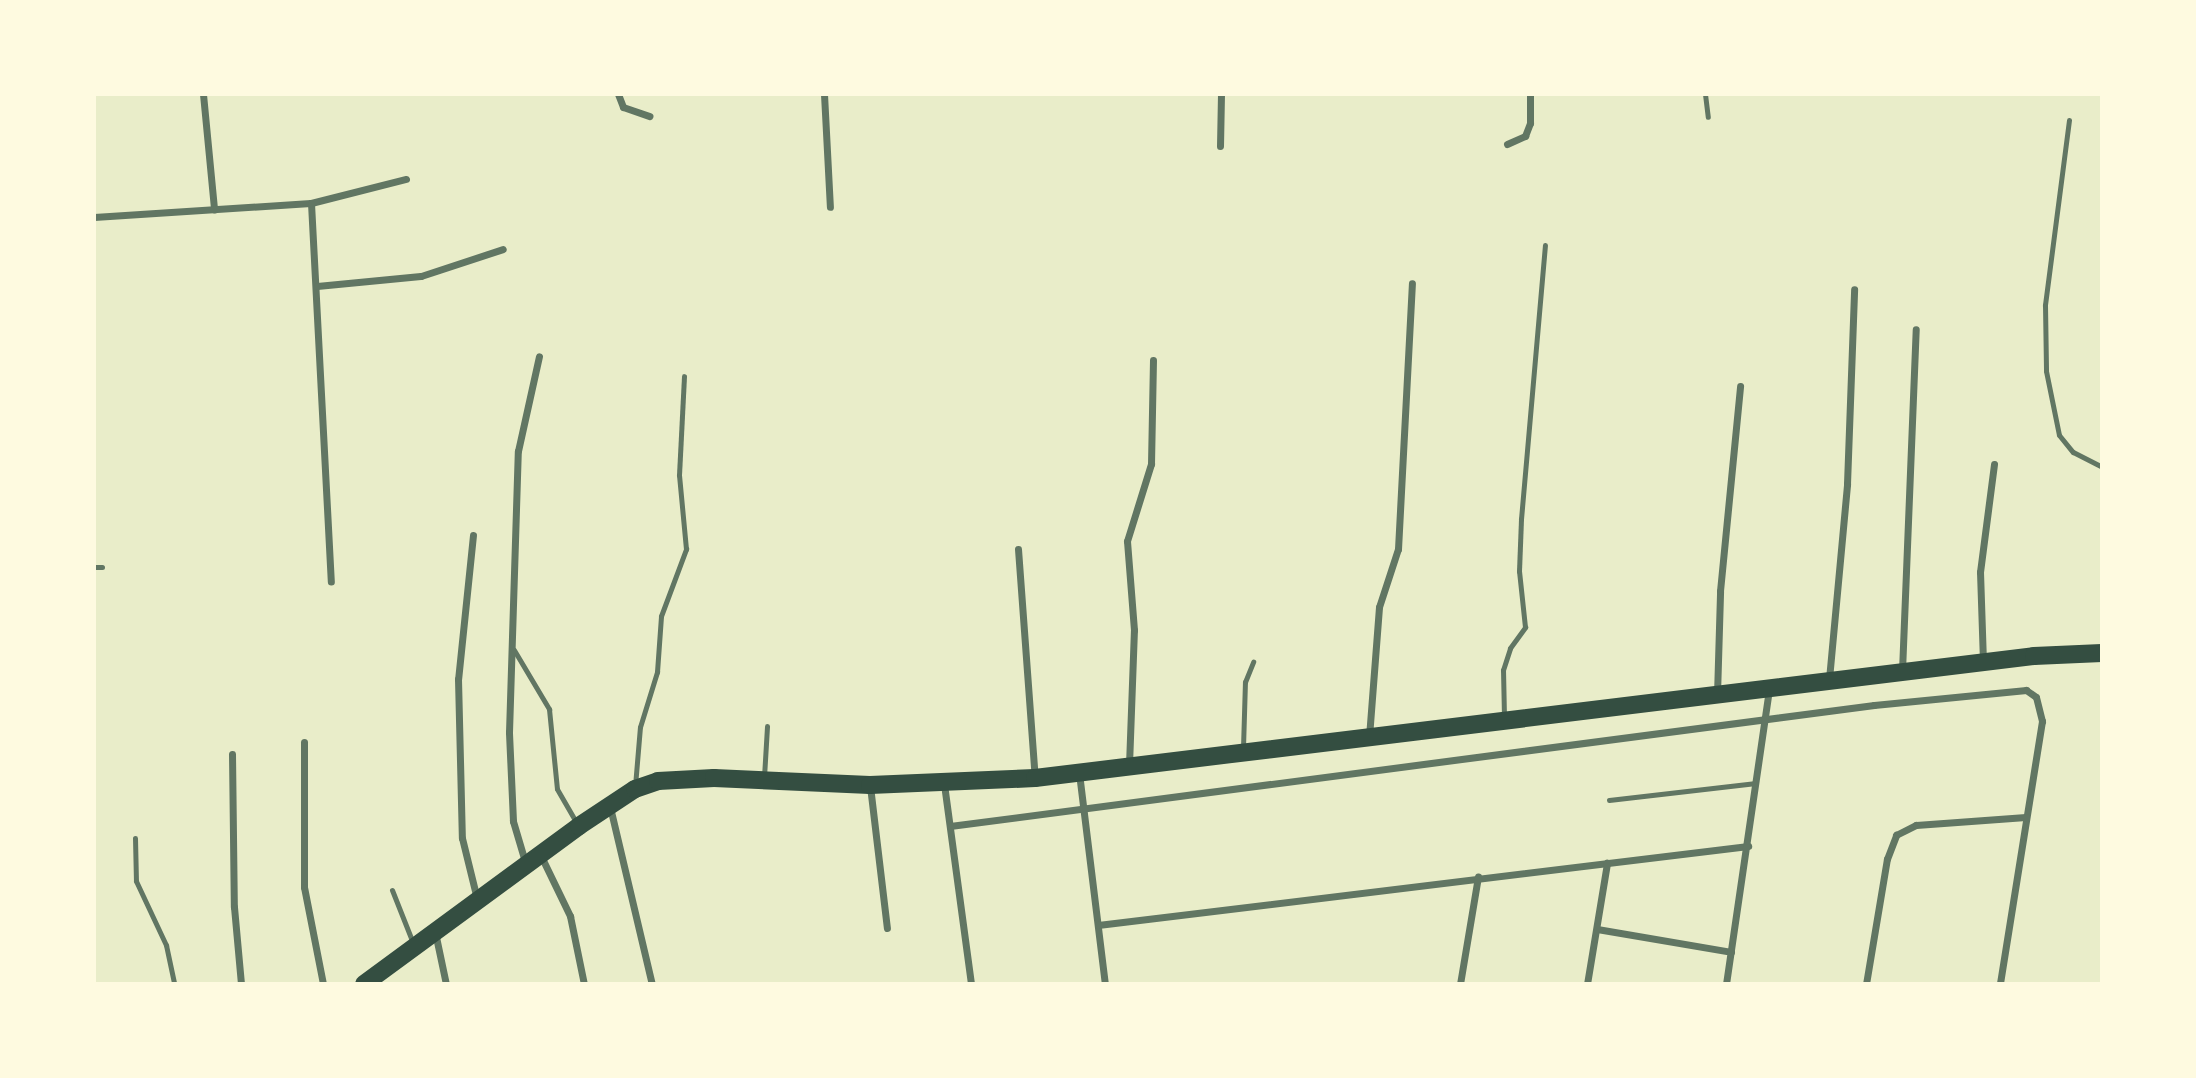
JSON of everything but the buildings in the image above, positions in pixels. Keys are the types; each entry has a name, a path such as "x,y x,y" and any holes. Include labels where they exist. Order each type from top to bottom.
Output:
{"main road":[{"path":"2034,656 2102,640"},
{"path":"363,984 610,805 635,789 681,779 870,785 1035,778 2034,656 2102,653"}],"street":[{"path":"203,94 214,209"},
{"path":"618,94 623,107 649,116"},
{"path":"824,94 830,207"},
{"path":"1220,146 1221,94"},
{"path":"1507,144 1525,136 1530,123 1530,94"},
{"path":"94,217 311,203 405,180"},
{"path":"311,203 331,581"},
{"path":"317,286 421,276 503,249"},
{"path":"1369,738 1379,607 1398,549 1412,284"},
{"path":"1829,681 1847,484 1854,289"},
{"path":"1902,672 1916,329"},
{"path":"539,356 518,451 510,786 516,834 570,916 584,984"},
{"path":"1129,766 1134,639 1127,541 1154,444 1153,360"},
{"path":"1717,695 1720,591 1740,386"},
{"path":"1983,662 1980,572 1994,464"},
{"path":"473,535 460,631 458,679 462,838 478,901"},
{"path":"1018,549 1035,778"},
{"path":"1726,984 1769,689"},
{"path":"950,826 2014,689 2036,697 2042,721 2000,984"},
{"path":"304,742 304,887 323,984"},
{"path":"232,754 234,907 241,984"},
{"path":"1079,773 1105,984"},
{"path":"944,783 971,984"},
{"path":"870,785 887,928"},
{"path":"610,805 652,984"},
{"path":"1866,984 1887,859 1896,835 1916,825 2026,817"},
{"path":"1098,925 1748,846"},
{"path":"1587,984 1606,863"},
{"path":"1460,984 1478,877"},
{"path":"1597,929 1731,952"},
{"path":"435,932 446,984"}],"lane":[{"path":"1705,94 1708,117"},
{"path":"2069,120 2045,305 2046,370 2059,435 2073,452 2102,467"},
{"path":"1504,722 1503,670 1510,648 1525,627 1519,571 1521,519 1545,245"},
{"path":"635,789 640,727 657,672 661,616 686,549 679,475 684,376"},
{"path":"94,567 102,567"},
{"path":"514,650 549,709 557,789 579,826"},
{"path":"1242,753 1245,682 1253,662"},
{"path":"764,780 767,726"},
{"path":"1609,800 1756,783"},
{"path":"135,838 136,881 166,945 174,984"},
{"path":"392,890 414,947"}]}
